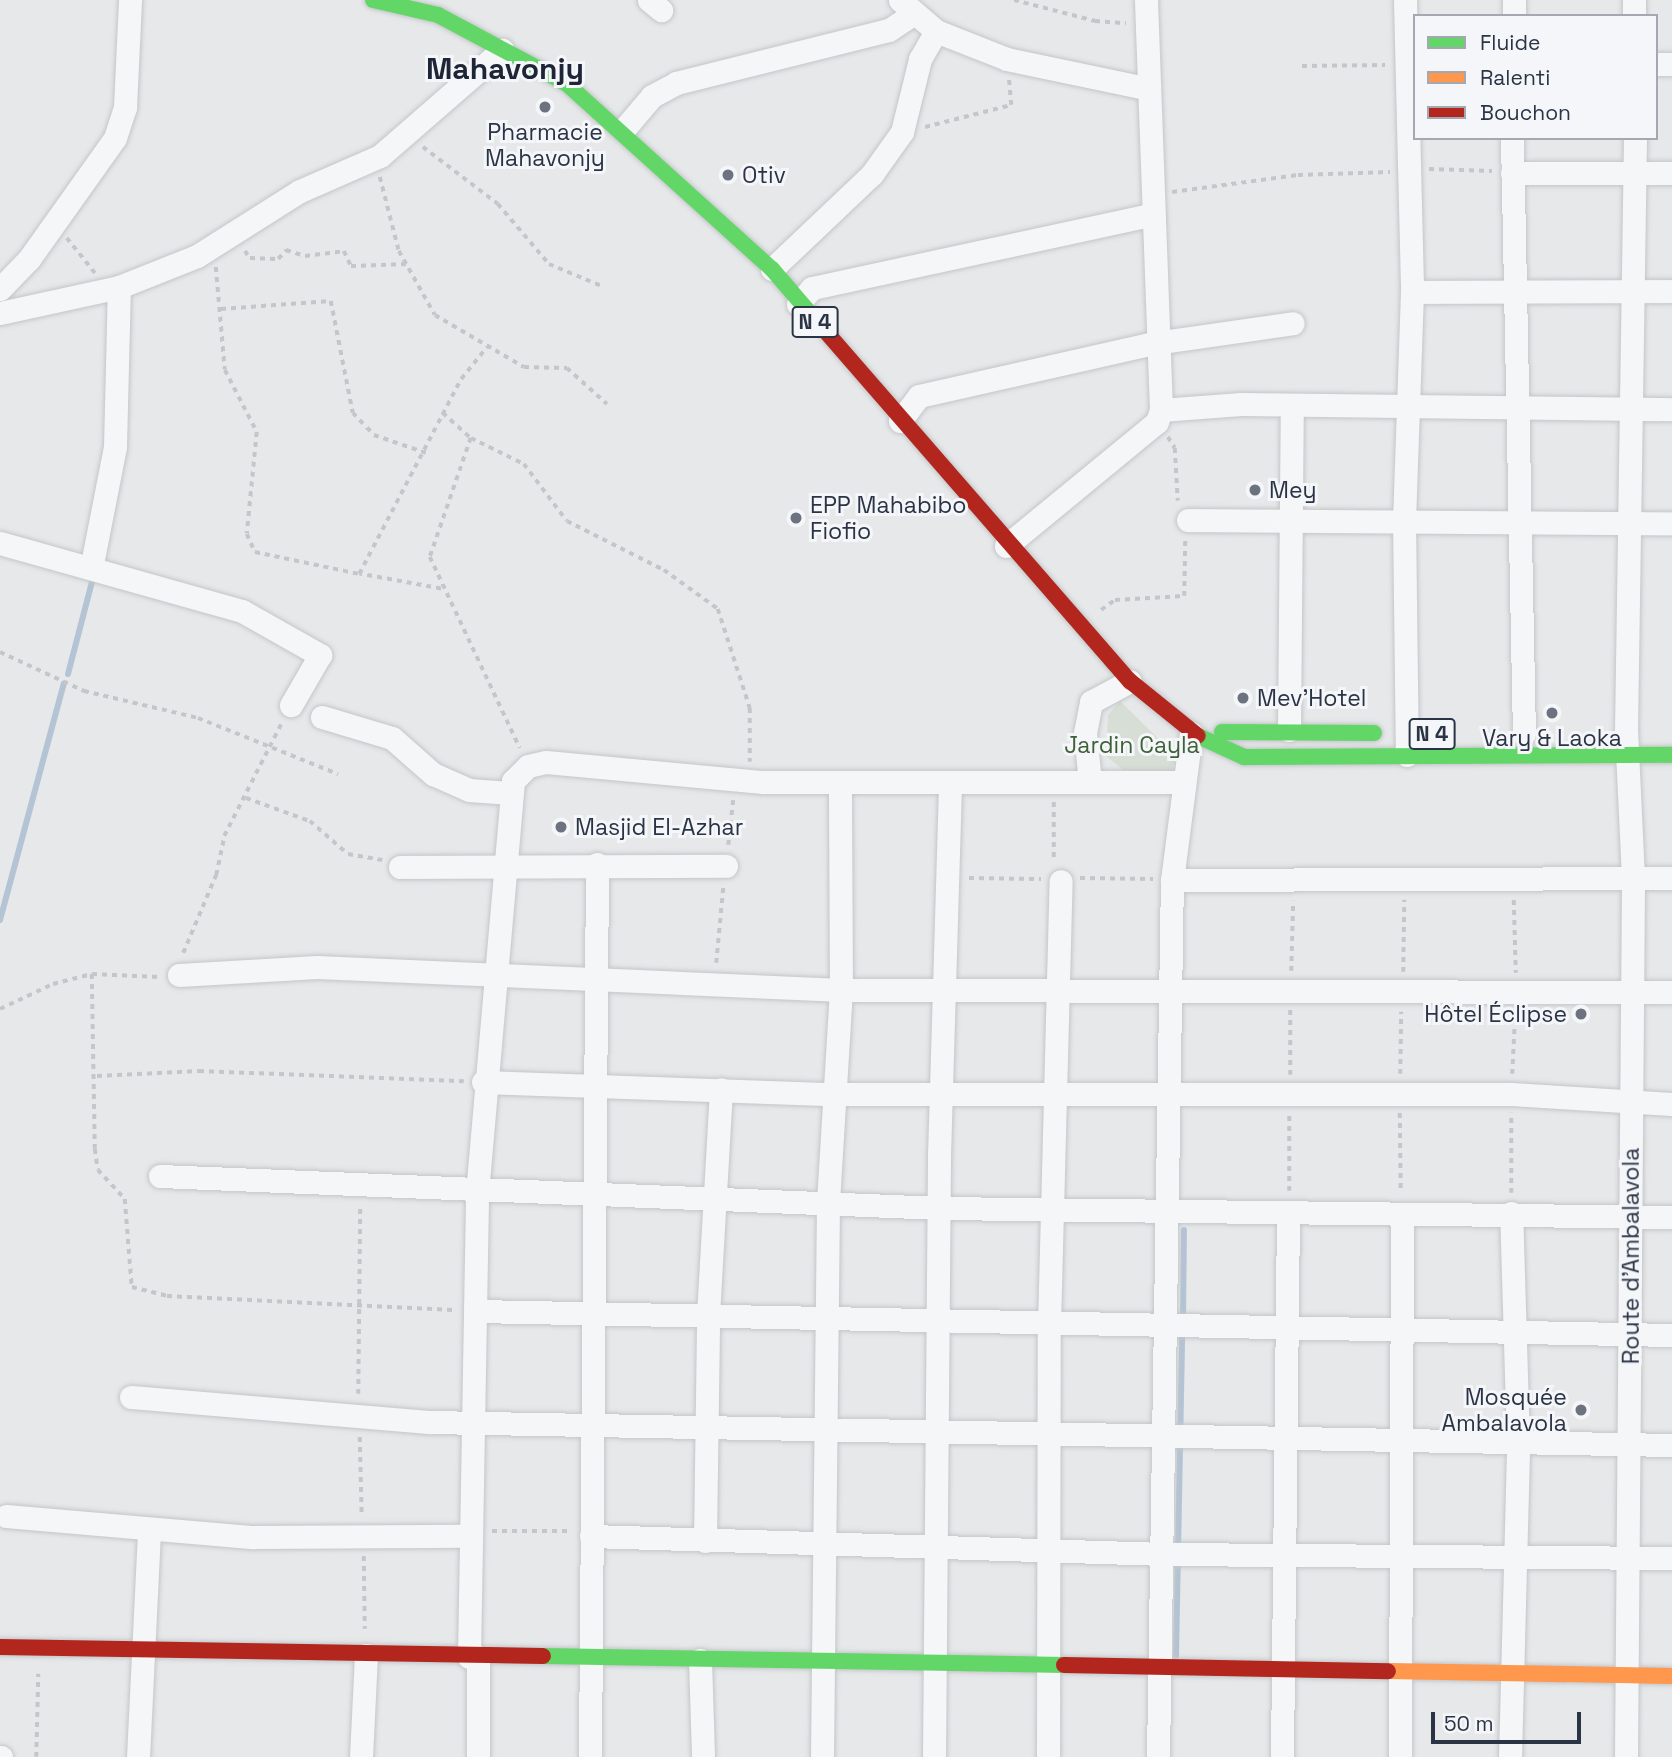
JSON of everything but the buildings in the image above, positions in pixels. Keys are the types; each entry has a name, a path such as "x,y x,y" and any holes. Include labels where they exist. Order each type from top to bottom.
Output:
{"main road":[{"name":"N 4","path":"373,0 443,7 502,50 567,84 624,129 772,269 798,304 1006,546 1130,681 1191,733 1244,757 1411,741"},
{"name":"N 4","path":"1191,733 1289,730 1411,741 1630,755 1672,755"},
{"path":"1619,732 1649,732"},
{"path":"1517,734 1549,733"},
{"path":"0,1647 932,1666 1672,1676"}],"street":[{"path":"0,289 54,225 115,138 125,107 130,0"},
{"path":"1146,0 1149,204 1159,416"},
{"path":"1405,0 1410,66 1412,292 1404,518 1411,741"},
{"path":"624,129 652,96 676,83 889,30 907,6 936,31 1007,59 1146,88"},
{"path":"772,269 872,174 902,132 920,59 936,31"},
{"path":"0,313 112,289 216,244 300,191 375,158 408,135 502,50"},
{"path":"1512,140 1522,523 1517,734"},
{"name":"Route d'Ambalavola","path":"1626,1757 1632,1334 1633,878 1630,755 1619,732 1630,522 1629,410 1635,140"},
{"path":"1512,173 1672,173"},
{"path":"798,304 812,288 1149,204"},
{"path":"92,564 115,447 112,289"},
{"path":"1412,292 1516,289 1632,292 1672,290"},
{"path":"900,421 919,396 1155,343 1293,323"},
{"path":"1289,730 1288,520 1292,406"},
{"path":"1006,546 1159,416 1292,406 1672,410"},
{"path":"1188,520 1404,518 1522,523 1672,523"},
{"path":"0,543 92,564 242,611 320,655 292,705"},
{"path":"1090,782 1085,733 1091,702 1130,681"},
{"path":"322,718 391,738 432,774 458,785 510,793"},
{"path":"1158,1757 1163,1669 1167,1438 1165,1212 1175,989 1172,880 1182,782 1191,733"},
{"path":"478,1757 468,1420 476,1311 477,1193 483,1082 510,793 528,766 546,762 750,781 1182,782"},
{"path":"822,1757 828,1202 832,1094 841,990 839,783"},
{"path":"934,1757 932,1666 941,1092 948,988 944,883 950,783"},
{"path":"590,1757 599,976 597,864"},
{"path":"400,867 597,864 726,866"},
{"path":"1048,1757 1051,1668 1049,1325 1056,1093 1057,873"},
{"path":"1172,880 1672,878"},
{"path":"178,975 317,967 495,975 599,976 841,990 1057,988 1672,992"},
{"path":"483,1082 832,1094 941,1092 1399,1097 1511,1094 1672,1104"},
{"path":"705,1541 708,1315 721,1089"},
{"path":"160,1176 477,1193 596,1193 939,1208 1288,1216 1511,1213 1672,1217"},
{"path":"1510,1757 1518,1443 1511,1213"},
{"path":"1400,1757 1405,1331 1402,1215"},
{"path":"1282,1757 1285,1671 1284,1554 1289,1440 1288,1216"},
{"path":"476,1311 939,1320 1049,1325 1167,1324 1288,1331 1672,1335"},
{"path":"131,1397 285,1413 594,1424 1050,1436 1672,1445"},
{"path":"6,1516 149,1531 470,1533"},
{"path":"138,1757 149,1531"},
{"path":"591,1533 705,1541 1050,1548 1164,1554 1672,1558"},
{"path":"361,1757 366,1655"},
{"path":"700,1660 703,1757"}],"path":[{"path":"1014,0 1095,21 1146,23"},
{"path":"902,132 1011,105 1007,59"},
{"path":"1302,66 1410,66"},
{"path":"408,135 498,204 549,264 604,287"},
{"path":"375,158 408,264 435,315 524,368 566,368 607,404"},
{"path":"1149,204 1298,175 1409,170 1512,173"},
{"path":"54,225 112,289"},
{"path":"408,264 351,266 344,251 250,258 216,244 225,370 257,432 247,534 255,552 441,589"},
{"path":"221,309 331,301 353,413 374,435 426,453"},
{"path":"359,574 426,453 443,413 487,347"},
{"path":"443,413 471,438 524,464 567,521 676,577 718,609 750,708 750,781"},
{"path":"1082,628 1115,600 1184,596 1188,520 1178,511 1175,448 1159,416"},
{"path":"471,438 430,557 441,589 528,766"},
{"path":"0,652 125,705 198,718 270,744 338,774"},
{"path":"0,1009 53,984 92,974 178,975 185,938 270,744"},
{"path":"1053,782 1057,873"},
{"path":"245,797 310,821 348,854 400,867"},
{"path":"1402,1215 1399,1097 1404,877"},
{"path":"1511,1213 1511,1094 1516,990 1515,877"},
{"path":"1288,1216 1292,878"},
{"path":"92,974 98,1170 125,1199 132,1287 167,1296 476,1311"},
{"path":"97,1076 199,1071 483,1082"},
{"path":"470,1533 591,1533"},
{"path":"36,1757 38,1647"}],"green space":[{"name":"Jardin Cayla","path":"1120,701 1176,756 1171,771 1128,774 1106,756 1108,715"}],"waterway":[{"path":"68,674 94,574"},
{"path":"0,920 64,683"},
{"path":"1183,1320 1184,1230"},
{"path":"1176,1656 1182,1330"}],"traffic: fast":[{"path":"373,0 438,15 567,84 772,269 821,326"},
{"path":"1222,732 1374,733"},
{"path":"1198,736 1244,757 1672,755"},
{"path":"543,1656 1064,1665"}],"traffic: slow":[{"path":"1388,1671 1672,1676"}],"traffic: jam":[{"path":"821,326 1130,681 1198,736"},
{"path":"0,1647 543,1656"},
{"path":"1064,1665 1388,1671"}],"place":[{"name":"Pharmacie Mahavonjy","path":"545,107"},
{"name":"Otiv","path":"728,175"},
{"name":"Mey","path":"1255,490"},
{"name":"EPP Mahabibo Fiofio","path":"796,518"},
{"name":"Mev'Hotel","path":"1243,698"},
{"name":"Vary & Laoka","path":"1552,713"},
{"name":"Masjid El-Azhar","path":"561,827"},
{"name":"Hôtel Éclipse","path":"1581,1014"},
{"name":"Mosquée Ambalavola","path":"1581,1410"}],"district":[{"name":"Mahavonjy","path":"505,69"}]}
